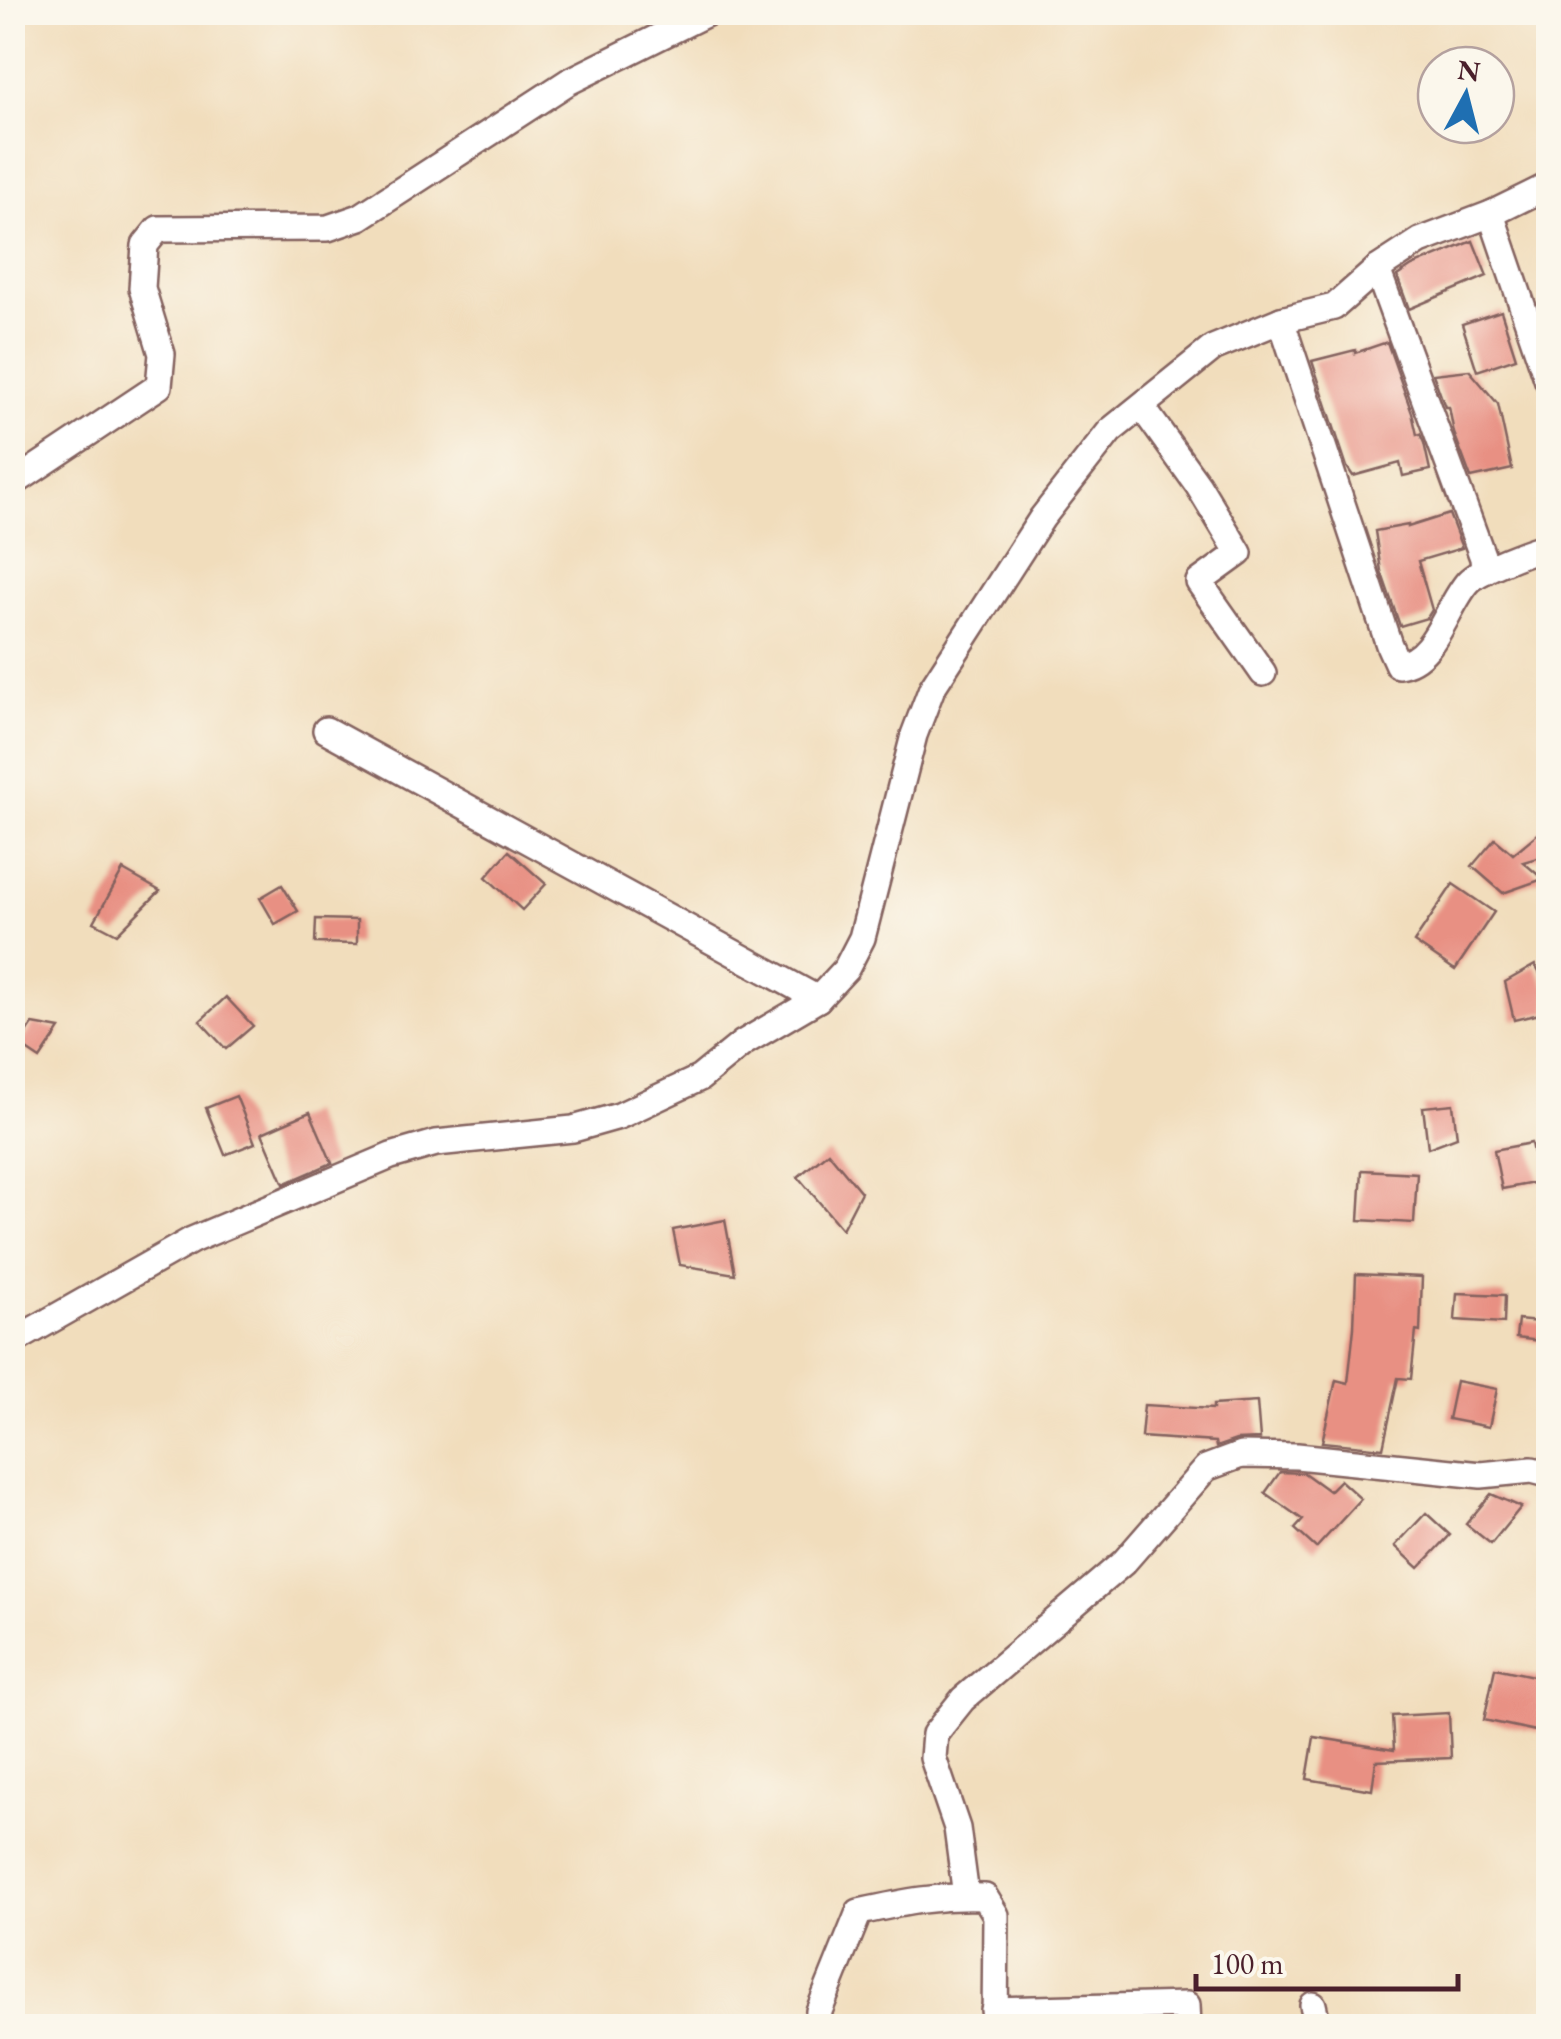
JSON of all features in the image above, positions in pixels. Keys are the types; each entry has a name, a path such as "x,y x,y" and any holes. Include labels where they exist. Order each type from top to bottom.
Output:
{"street":[{"path":"12,484 158,386 162,354 142,288 144,246 158,229 328,228 360,217 568,82 709,12"},
{"path":"12,1342 192,1240 391,1156 436,1144 572,1129 619,1116 700,1078 742,1043 818,999 846,968 862,938 914,735 932,688 1042,518 1110,431 1213,348 1282,320 1334,307 1377,268 1420,241 1491,214 1548,186"},
{"path":"1491,214 1541,337 1548,381"},
{"path":"1377,268 1483,558 1484,571"},
{"path":"1282,320 1398,665 1412,664 1426,650 1469,580 1548,546"},
{"path":"1142,407 1198,486 1239,554 1199,582 1262,673"},
{"path":"326,730 818,999"},
{"path":"966,1896 957,1828 934,1758 935,1734 962,1698 1124,1562 1206,1468 1241,1454 1481,1475 1532,1470 1548,1474"},
{"path":"818,2026 819,2012 860,1912 923,1898 966,1896 985,1897 996,1915 995,2018 1187,2006 1188,2026"}],"building":[{"path":"1473,241 1487,276 1409,309 1397,276"},
{"path":"1501,311 1516,358 1477,371 1462,324"},
{"path":"1387,342 1430,470 1403,476 1400,463 1353,476 1312,361"},
{"path":"1469,370 1498,404 1512,469 1471,478 1449,407 1445,407 1433,374"},
{"path":"1449,514 1462,548 1418,561 1432,610 1427,618 1400,626 1381,571 1375,531 1408,527"},
{"path":"1548,825 1548,855 1523,862 1543,879 1503,893 1472,866 1495,839 1513,854"},
{"path":"509,851 546,884 522,910 486,877"},
{"path":"123,870 160,891 117,934 94,922"},
{"path":"1453,884 1494,912 1455,970 1414,942"},
{"path":"282,885 298,911 275,924 260,898"},
{"path":"316,919 357,920 357,944 315,943"},
{"path":"1535,965 1548,989 1548,1012 1514,1020 1505,982"},
{"path":"226,997 253,1026 226,1049 200,1021"},
{"path":"33,1024 60,1029 40,1059 19,1045"},
{"path":"236,1096 255,1143 225,1155 206,1108"},
{"path":"1453,1104 1457,1137 1428,1148 1423,1107"},
{"path":"310,1112 332,1163 284,1184 262,1133"},
{"path":"1531,1143 1539,1182 1502,1189 1494,1150"},
{"path":"828,1152 861,1192 842,1229 798,1177"},
{"path":"1362,1170 1417,1173 1414,1223 1359,1220"},
{"path":"725,1220 735,1274 680,1265 673,1230"},
{"path":"1356,1274 1422,1277 1420,1332 1416,1331 1411,1379 1398,1378 1383,1448 1322,1442 1336,1380 1348,1383"},
{"path":"1457,1293 1505,1295 1504,1323 1455,1320"},
{"path":"1518,1320 1548,1323 1548,1342 1516,1338"},
{"path":"1456,1381 1497,1389 1489,1427 1448,1419"},
{"path":"1257,1402 1260,1439 1236,1440 1216,1447 1215,1442 1141,1437 1144,1405 1213,1409 1213,1405"},
{"path":"1280,1472 1304,1473 1329,1491 1340,1480 1361,1499 1316,1548 1295,1529 1303,1520 1265,1493"},
{"path":"1491,1494 1521,1507 1491,1544 1466,1524"},
{"path":"1426,1513 1450,1535 1419,1568 1395,1546"},
{"path":"1495,1668 1548,1679 1540,1732 1484,1720"},
{"path":"1449,1713 1451,1758 1376,1761 1372,1790 1307,1779 1314,1737 1394,1750 1392,1716"}]}
